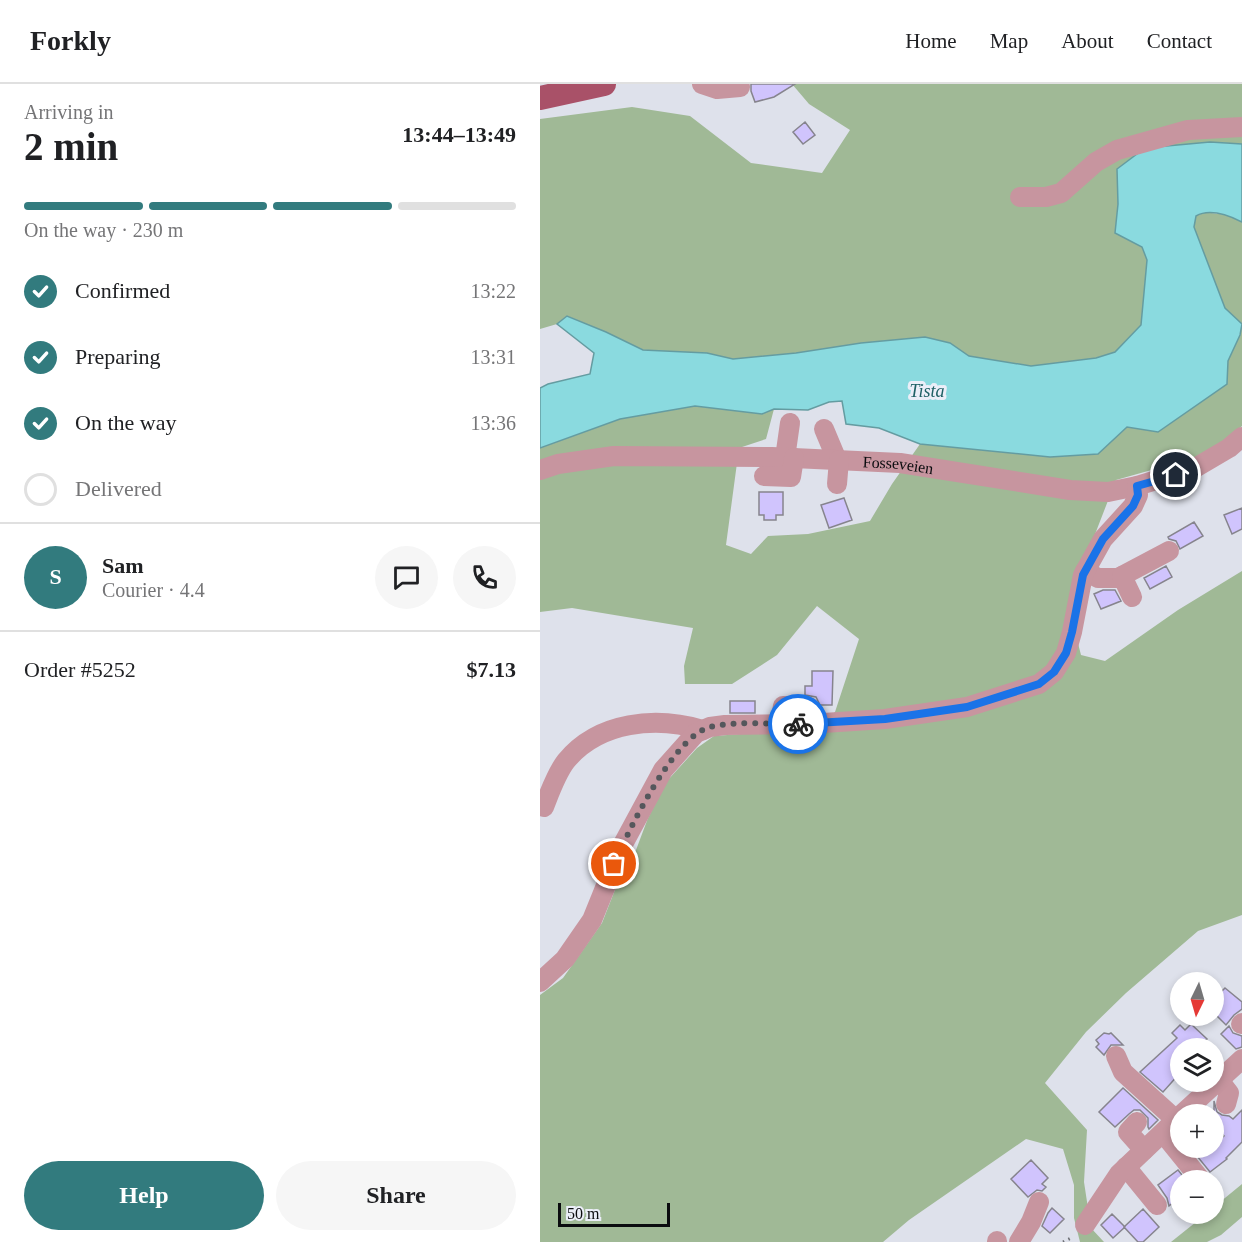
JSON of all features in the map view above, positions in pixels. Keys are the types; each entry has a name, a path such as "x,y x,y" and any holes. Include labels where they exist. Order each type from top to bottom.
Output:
{"main road":[{"path":"540,98 604,84"}],"street":[{"path":"702,84 717,89 740,87"},
{"path":"1020,197 1061,193 1096,162 1117,150 1188,130 1242,128"},
{"path":"764,476 791,477 790,423"},
{"path":"824,429 838,460 837,483"},
{"name":"Fosseveien","path":"540,470 567,463 614,456 790,458 900,463 1070,490 1108,492 1137,486 1195,468 1230,448 1242,437"},
{"path":"540,982 565,959 592,920 622,846 663,770 696,733 710,727 725,725 885,719 967,707 1039,684 1054,672 1066,653 1078,593 1085,571 1103,539 1133,506 1138,495 1137,486"},
{"path":"1085,571 1098,578 1109,579 1122,576 1169,551"},
{"path":"1122,576 1132,597"},
{"path":"780,724 783,706 809,707"},
{"path":"544,807 564,763 580,746 597,736 618,727 650,723 683,724 703,730"},
{"path":"1116,1056 1124,1072 1170,1116"},
{"path":"1224,1070 1242,1059"},
{"path":"1224,1081 1229,1093 1226,1104"},
{"path":"1191,1104 1202,1092"},
{"path":"1137,1122 1128,1132 1144,1150"},
{"path":"1095,1217 1114,1181 1170,1126"},
{"path":"1126,1167 1157,1205"},
{"path":"1019,1242 1039,1202"}],"green space":[{"path":"792,84 1242,84 1242,144 1210,142 1118,204 1115,233 1142,247 1147,260 1141,325 1115,352 1096,358 1031,366 969,356 950,343 925,337 733,359 707,353 643,350 567,316 557,324 540,329 540,119 632,107 690,116 751,163 822,173 850,130 809,104"},
{"path":"1203,212 1228,215 1242,222 1242,324 1225,308 1194,227 1196,216"},
{"path":"1242,324 1242,426 1218,447 1194,458 1116,480 1068,604 1081,655 1105,661 1178,610 1242,571 1242,915 1198,931 1126,993 1086,1032 1045,1083 1087,1130 1084,1182 1091,1228 1104,1242 1080,1242 1074,1218 1074,1185 1063,1149 1026,1139 909,1220 883,1242 540,1242 540,995 563,978 602,923 620,877 636,850 648,818 667,781 697,748 714,736 768,732 806,735 835,712 859,639 817,606 777,655 732,684 685,684 684,666 693,628 572,608 540,612 540,448 620,419 695,406 762,414 774,409 766,439 739,448 726,545 751,554 768,536 808,534 870,521 920,444 1050,457 1098,454 1127,427 1158,432 1227,384 1228,361 1240,335"},
{"path":"1242,1184 1242,1217 1221,1235 1207,1242 1171,1242 1194,1224 1224,1224 1224,1199"}],"water":[{"name":"Tista","path":"1210,142 1242,144 1242,222 1225,215 1207,213 1196,216 1194,227 1225,308 1242,324 1240,335 1228,361 1227,384 1158,432 1127,427 1098,454 1050,457 920,444 879,428 846,424 842,401 829,402 808,410 774,409 762,414 695,406 620,419 540,448 540,388 590,374 594,353 557,324 567,316 643,350 707,353 733,359 925,337 950,343 969,356 1031,366 1096,358 1115,352 1141,325 1147,260 1142,247 1115,233 1118,204 1117,169 1145,148"}],"building":[{"path":"751,84 795,84 774,97 755,102"},
{"path":"805,122 815,135 803,144 793,132"},
{"path":"759,492 783,492 783,515 776,515 776,520 764,520 764,515 759,515"},
{"path":"844,498 852,520 829,528 821,505"},
{"path":"1242,508 1242,529 1232,534 1224,515"},
{"path":"1194,522 1203,536 1180,549 1176,541 1168,537"},
{"path":"1166,566 1172,577 1150,589 1144,578"},
{"path":"1103,590 1115,590 1121,601 1101,609 1094,594"},
{"path":"812,671 833,671 832,705 820,705 816,697 805,695 805,686 812,686"},
{"path":"730,701 755,701 755,713 730,713"},
{"path":"1224,989 1242,1002 1242,1009 1226,1025 1224,1023"},
{"path":"1179,1026 1185,1030 1189,1026 1193,1026 1206,1038 1177,1038 1172,1033"},
{"path":"1229,1026 1233,1033 1242,1036 1242,1047 1236,1049 1221,1034"},
{"path":"1104,1033 1111,1033 1123,1045 1111,1045 1104,1055 1096,1047 1099,1044 1096,1040"},
{"path":"1170,1044 1170,1084 1163,1092 1140,1072"},
{"path":"1123,1088 1158,1120 1149,1129 1148,1118 1140,1110 1134,1110 1115,1127 1099,1112"},
{"path":"1242,1110 1242,1142 1227,1159 1213,1170 1208,1170 1199,1158 1224,1158 1224,1115 1233,1119"},
{"path":"1031,1160 1048,1178 1042,1184 1046,1187 1042,1191 1037,1190 1028,1197 1011,1179"},
{"path":"1170,1176 1169,1206 1167,1198 1158,1185"},
{"path":"1052,1208 1064,1219 1050,1233 1042,1226"},
{"path":"1143,1209 1159,1227 1143,1242 1138,1242 1124,1227"},
{"path":"1112,1214 1125,1227 1113,1238 1101,1225"}],"way so far":[{"path":"614,864 663,770 696,733 710,727 725,725 798,724"}],"route":[{"path":"798,724 885,719 967,707 1039,684 1054,672 1066,653 1083,575 1103,539 1133,506 1138,495 1137,486 1176,475"}]}
